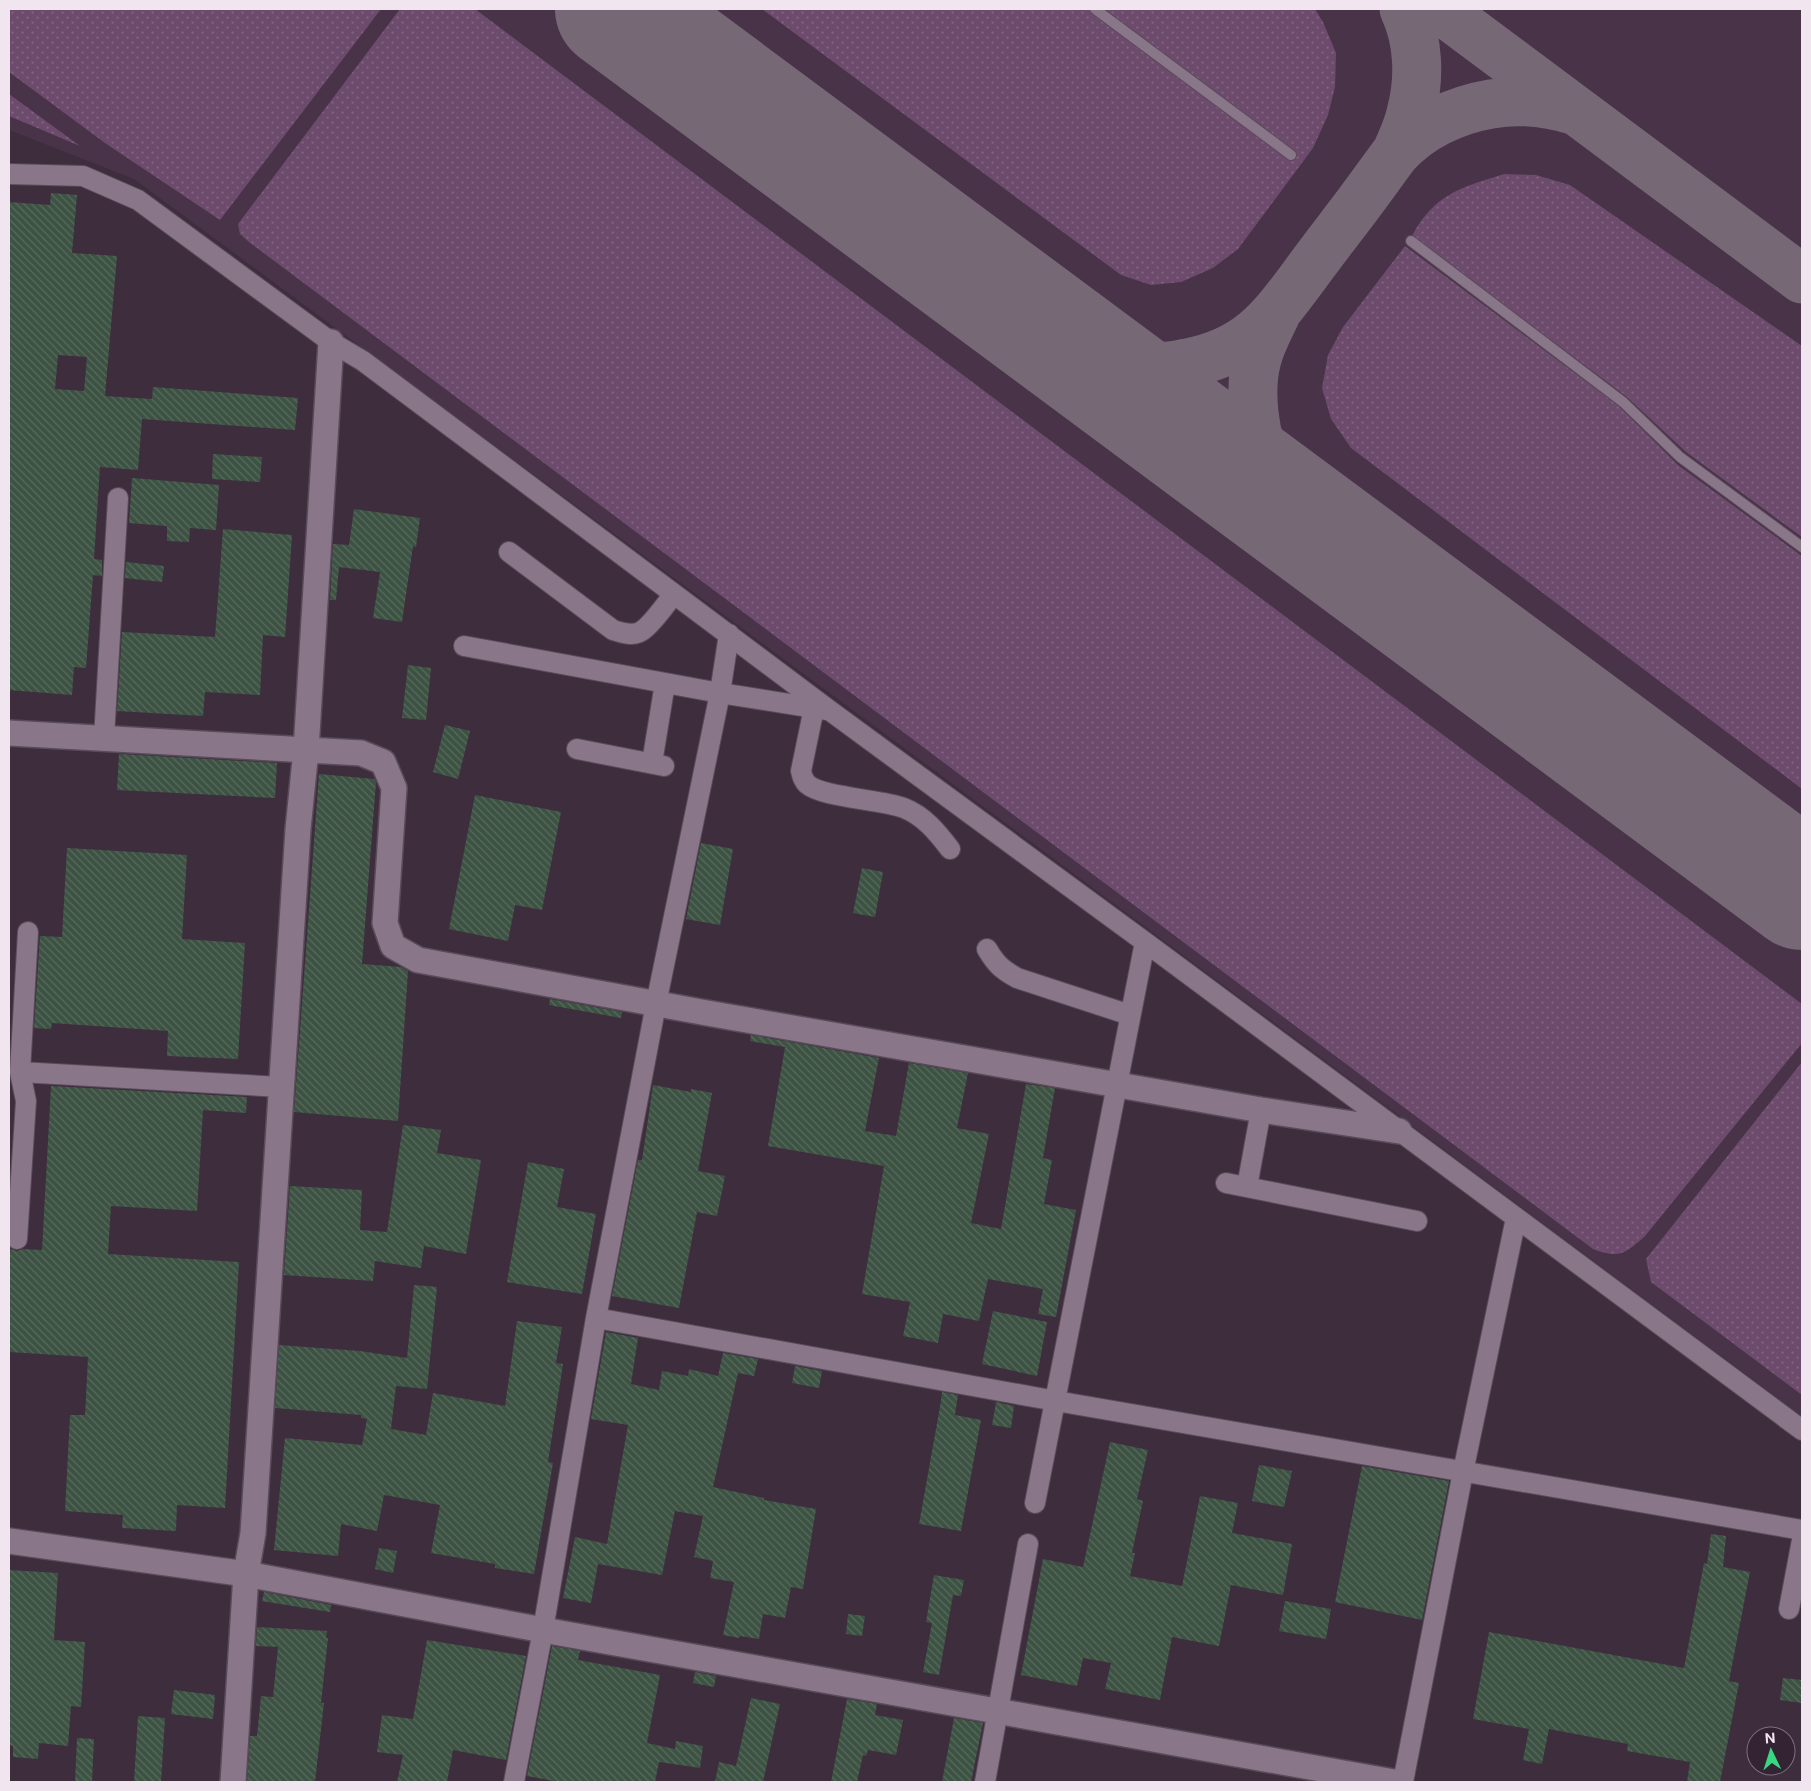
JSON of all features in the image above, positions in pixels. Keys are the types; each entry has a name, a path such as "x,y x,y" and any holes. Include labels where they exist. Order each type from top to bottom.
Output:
{"street":[{"path":"9,174 83,176 138,200 331,342 363,361 728,634 821,709 1145,942 1802,1430"},
{"path":"233,1782 246,1574 253,1533 298,829 306,750 331,342"},
{"path":"104,738 118,498"},
{"path":"509,552 613,630 623,634 643,631 674,594"},
{"path":"514,1782 543,1630 596,1318 656,1004 720,693 728,634"},
{"path":"464,646 720,693 821,709"},
{"path":"578,749 658,764 665,682"},
{"path":"821,709 801,771 803,780 809,786 823,792 888,803 905,808 929,824 950,848"},
{"path":"9,733 361,753 384,762 394,788 386,922 393,946 418,960 656,1004 1261,1110 1399,1131"},
{"path":"17,1239 17,1101 28,932"},
{"path":"1035,1503 1145,942"},
{"path":"988,949 996,963 1004,971 1017,978 1130,1015"},
{"path":"20,1072 282,1087"},
{"path":"1247,1187 1261,1110"},
{"path":"1226,1183 1417,1221"},
{"path":"1404,1782 1463,1472 1516,1218"},
{"path":"596,1318 1056,1401 1802,1530"},
{"path":"1787,1609 1802,1540"},
{"path":"9,1541 246,1574 543,1630 1394,1782"},
{"path":"985,1782 1028,1544"}],"lane":[{"path":"1095,9 1290,155"},
{"path":"1411,241 1623,402 1680,457 1802,548"}],"shaded area":[{"path":"9,9 1802,9 1802,1416 1015,830 134,179 9,130"},
{"path":"9,9 381,9 220,220 105,143 9,72"},
{"path":"400,9 475,9 1802,1004 1802,1043 1645,1236 1627,1251 1621,1253 1609,1254 1593,1249 240,234 238,224"},
{"path":"762,9 1315,9 1323,22 1336,53 1335,87 1328,115 1313,148 1238,249 1213,268 1181,282 1151,285 1121,275"},
{"path":"9,94 80,146 9,116"},
{"path":"1504,174 1536,175 1570,185 1802,346 1802,537 1686,452 1627,397 1412,236 1430,210 1450,194 1475,183"},
{"path":"1405,246 1619,406 1678,465 1802,556 1802,789 1351,448 1331,419 1322,388 1328,355 1343,327"},
{"path":"1802,1062 1802,1395 1651,1282 1646,1259"}],"building":[{"path":"51,193 77,195 72,253 117,256 105,396 152,399 153,387 298,398 295,430 142,419 138,470 100,467 94,559 102,560 102,576 93,575 86,668 74,667 72,695 9,690 9,202 50,205","holes":["58,355 87,357 84,391 55,389"]},
{"path":"213,454 262,457 260,482 212,479"},
{"path":"132,478 219,485 216,530 190,528 189,542 167,541 167,526 129,523"},
{"path":"354,509 420,518 416,547 413,546 402,622 373,618 380,572 339,567 336,600 330,600 333,544 349,545"},
{"path":"223,529 292,535 285,637 263,635 260,695 205,692 203,716 117,711 122,632 215,637"},
{"path":"126,562 164,566 162,582 125,578"},
{"path":"408,665 431,668 426,720 402,718"},
{"path":"445,725 470,731 458,779 433,772"},
{"path":"119,754 277,763 275,798 117,790"},
{"path":"319,774 374,779 376,782 362,964 401,967 408,971 398,1121 294,1112"},
{"path":"475,795 561,812 542,910 515,905 508,941 449,929"},
{"path":"701,843 733,849 720,925 686,919"},
{"path":"67,848 187,855 182,939 245,943 238,1059 167,1056 168,1031 52,1023 51,1029 34,1028 40,936 62,937"},
{"path":"862,868 883,872 875,917 853,913"},
{"path":"550,999 622,1012 621,1018 549,1005"},
{"path":"751,1035 879,1058 865,1131 896,1136 909,1063 968,1073 957,1128 989,1134 971,1223 1001,1229 1026,1084 1055,1088 1043,1158 1052,1160 1044,1204 1076,1210 1056,1317 1038,1314 1043,1289 988,1279 979,1321 943,1314 938,1343 903,1336 910,1302 862,1294 884,1166 768,1146 785,1047 750,1041"},
{"path":"653,1085 691,1092 691,1089 712,1093 698,1171 725,1176 717,1216 697,1212 679,1308 612,1296 638,1160 642,1160"},
{"path":"51,1086 247,1097 246,1113 203,1110 197,1211 111,1206 108,1254 239,1262 225,1508 177,1505 176,1531 122,1528 123,1515 65,1511 70,1415 85,1415 88,1357 9,1352 9,1249 17,1251 23,1249 42,1250"},
{"path":"403,1125 441,1130 437,1153 481,1160 466,1254 424,1246 421,1268 375,1261 373,1281 284,1275 290,1186 362,1190 360,1230 387,1232"},
{"path":"528,1162 564,1169 557,1207 596,1214 582,1294 507,1282"},
{"path":"414,1285 437,1287 427,1389 396,1386 391,1429 426,1435 433,1393 505,1406 517,1321 562,1327 556,1363 563,1364 548,1462 553,1463 534,1574 495,1568 495,1564 431,1553 440,1505 384,1495 377,1531 341,1524 338,1556 274,1550 285,1438 362,1445 367,1419 361,1418 361,1415 275,1408 279,1345 360,1351 407,1358"},
{"path":"993,1311 1047,1322 1037,1376 982,1364"},
{"path":"606,1332 638,1338 631,1384 659,1390 662,1371 688,1376 689,1369 718,1376 723,1353 758,1359 754,1376 738,1373 713,1487 764,1498 764,1500 816,1509 803,1589 791,1587 785,1618 763,1614 759,1639 723,1635 734,1582 710,1578 713,1561 694,1557 703,1516 675,1511 662,1575 598,1564 591,1603 563,1598 575,1537 607,1544 628,1425 591,1419"},
{"path":"795,1366 822,1371 819,1388 792,1383"},
{"path":"942,1392 958,1395 955,1415 981,1420 961,1531 919,1524"},
{"path":"996,1402 1014,1406 1011,1428 992,1425"},
{"path":"1110,1442 1148,1450 1137,1499 1143,1501 1132,1553 1135,1553 1130,1576 1182,1586 1200,1496 1238,1503 1232,1533 1292,1544 1283,1595 1231,1585 1219,1646 1172,1637 1160,1700 1105,1689 1111,1663 1083,1658 1077,1686 1021,1675 1043,1559 1083,1567"},
{"path":"1259,1465 1292,1471 1284,1507 1252,1501"},
{"path":"1362,1466 1449,1481 1422,1620 1335,1602"},
{"path":"1711,1534 1726,1536 1723,1567 1750,1572 1729,1681 1739,1683 1720,1782 1687,1782 1690,1762 1627,1751 1628,1744 1549,1729 1542,1764 1523,1760 1529,1729 1473,1719 1489,1632 1684,1668 1704,1563 1707,1564"},
{"path":"379,1548 397,1551 393,1573 375,1569"},
{"path":"9,1570 58,1573 54,1640 85,1642 81,1707 71,1706 68,1746 39,1743 38,1759 13,1757 13,1746 9,1745"},
{"path":"934,1575 964,1580 961,1596 953,1595 939,1675 923,1672 932,1623 926,1622"},
{"path":"264,1592 331,1605 330,1612 262,1601"},
{"path":"1285,1601 1331,1609 1326,1639 1279,1631"},
{"path":"848,1614 865,1616 862,1636 846,1634"},
{"path":"257,1627 327,1631 326,1638 328,1638 321,1703 324,1703 315,1782 247,1782 250,1736 257,1736 261,1696 273,1697 278,1647 256,1646"},
{"path":"427,1640 526,1656 506,1760 453,1750 447,1782 397,1782 403,1755 377,1752 382,1715 413,1719"},
{"path":"552,1646 580,1651 578,1660 660,1675 647,1743 675,1749 676,1741 703,1746 700,1768 659,1762 655,1782 559,1782 527,1776"},
{"path":"695,1672 716,1676 714,1687 693,1683"},
{"path":"1783,1678 1802,1680 1802,1703 1780,1700"},
{"path":"174,1690 215,1695 213,1719 171,1714"},
{"path":"751,1698 780,1704 763,1782 715,1782 719,1762 736,1766"},
{"path":"847,1699 877,1704 875,1715 903,1720 896,1755 868,1750 866,1756 863,1755 857,1782 831,1782"},
{"path":"138,1716 165,1718 161,1782 134,1782"},
{"path":"954,1718 983,1723 971,1782 942,1782"},
{"path":"77,1738 94,1739 92,1782 75,1782"}],"taxiway":[{"path":"1396,153 1410,118 1417,74 1413,34 1404,9"},
{"path":"1440,9 1802,279"},
{"path":"1063,341 1091,354 1127,366 1162,367 1179,365 1208,358 1226,351 1241,343 1268,321 1292,292 1395,154 1426,128 1451,115 1491,104 1534,102 1576,111"},
{"path":"1276,314 1265,336 1254,372 1254,413 1261,446 1273,475 1281,488 1313,526"},
{"path":"1785,877 1802,882"}],"runway":[{"path":"615,9 1802,890"}]}
